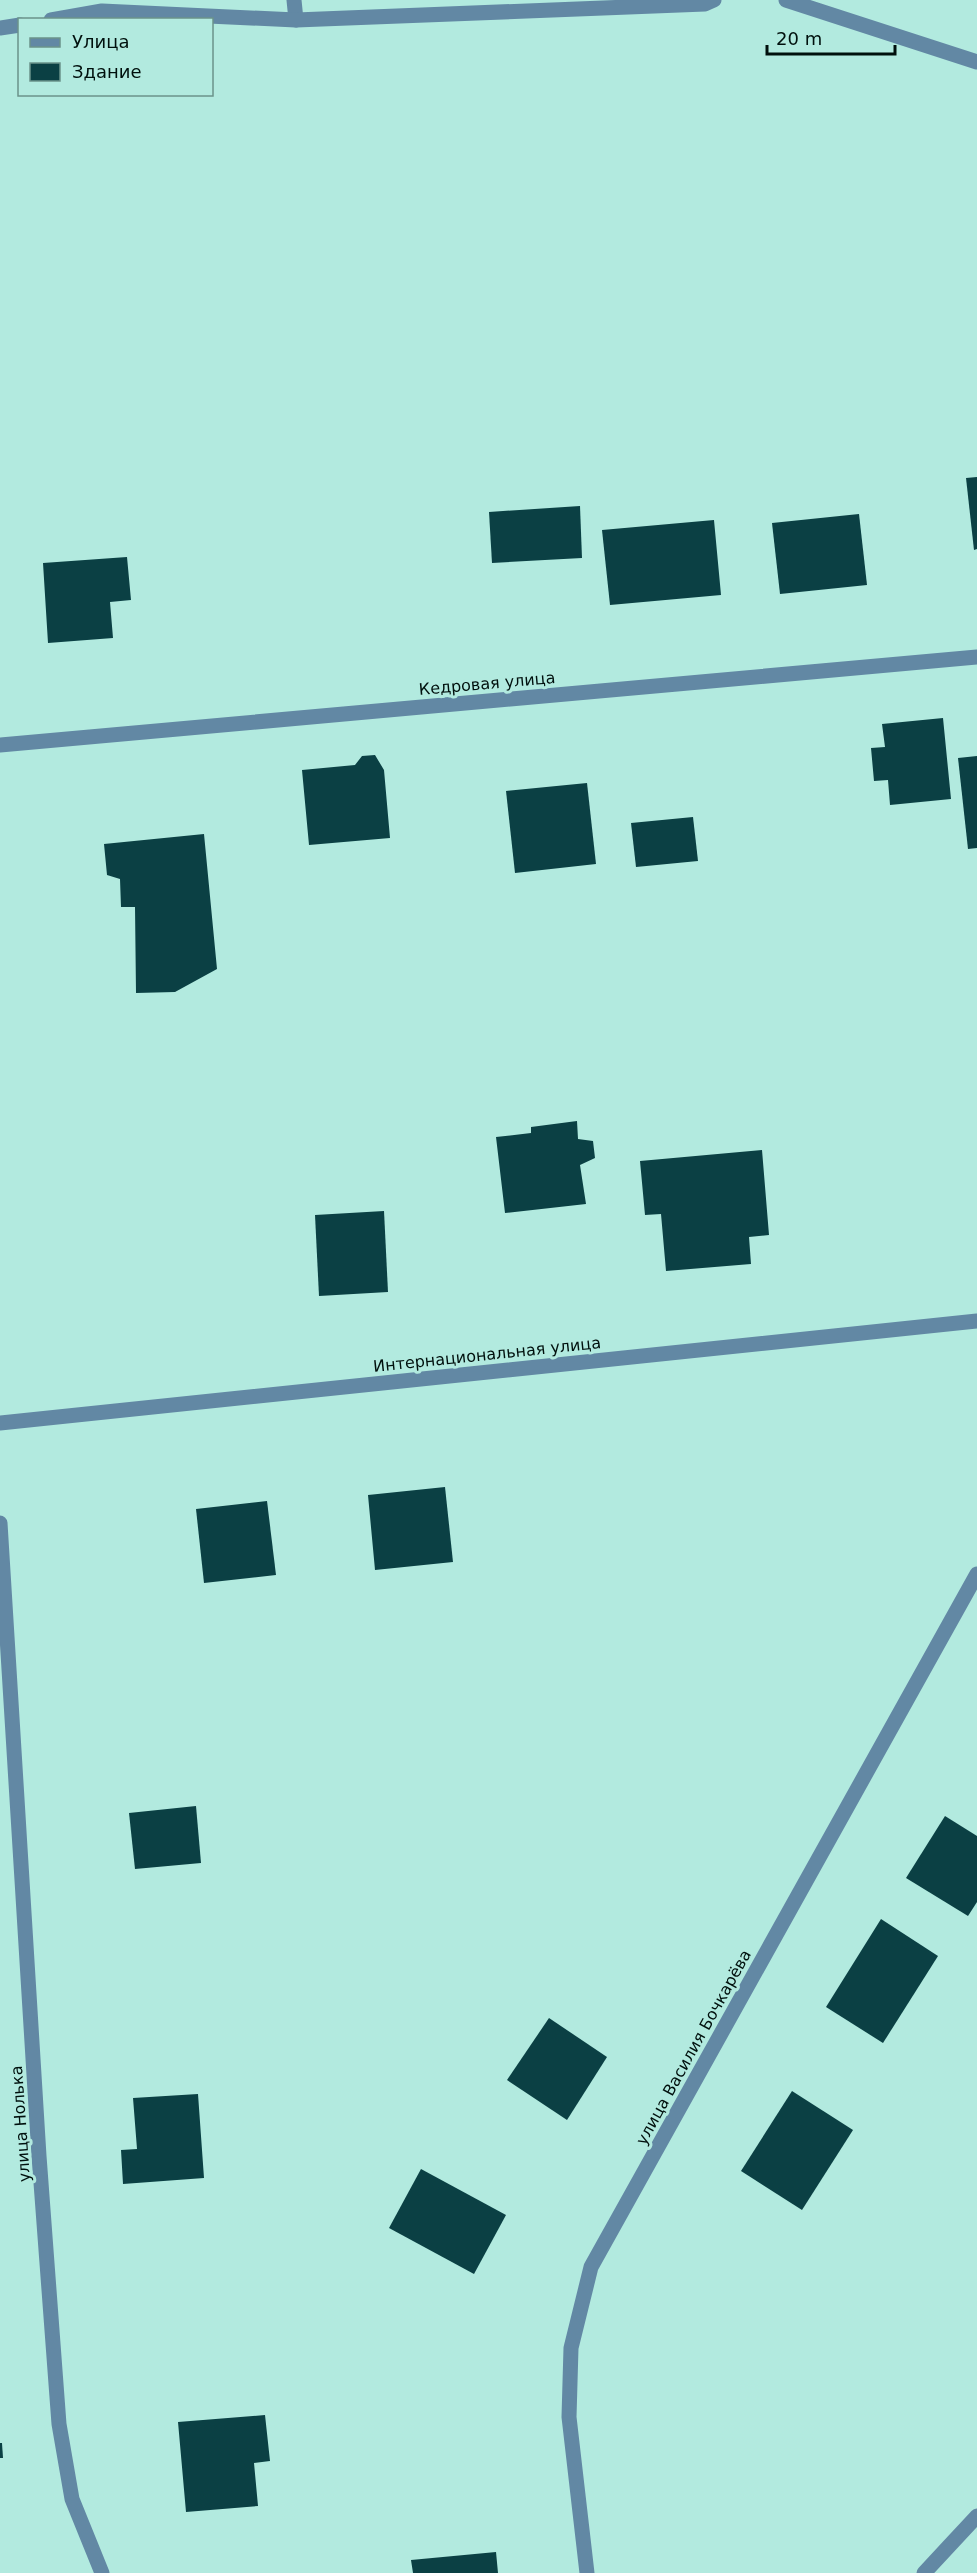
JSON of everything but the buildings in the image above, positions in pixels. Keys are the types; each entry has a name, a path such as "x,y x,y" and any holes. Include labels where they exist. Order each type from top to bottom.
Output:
{"street":[{"path":"294,0 296,20"},
{"path":"62,18 102,11 296,20 705,4 714,0"},
{"path":"786,0 977,62"},
{"path":"0,28 18,24"},
{"name":"Кедровая улица","path":"0,745 977,657"},
{"name":"Интернациональная улица","path":"0,1423 977,1321"},
{"name":"улица Нолька","path":"0,1522 40,2167 59,2424 72,2499 102,2573"},
{"name":"улица Василия Бочкарёва","path":"588,2573 569,2417 571,2348 591,2267 977,1574"},
{"path":"924,2573 977,2516"}]}
